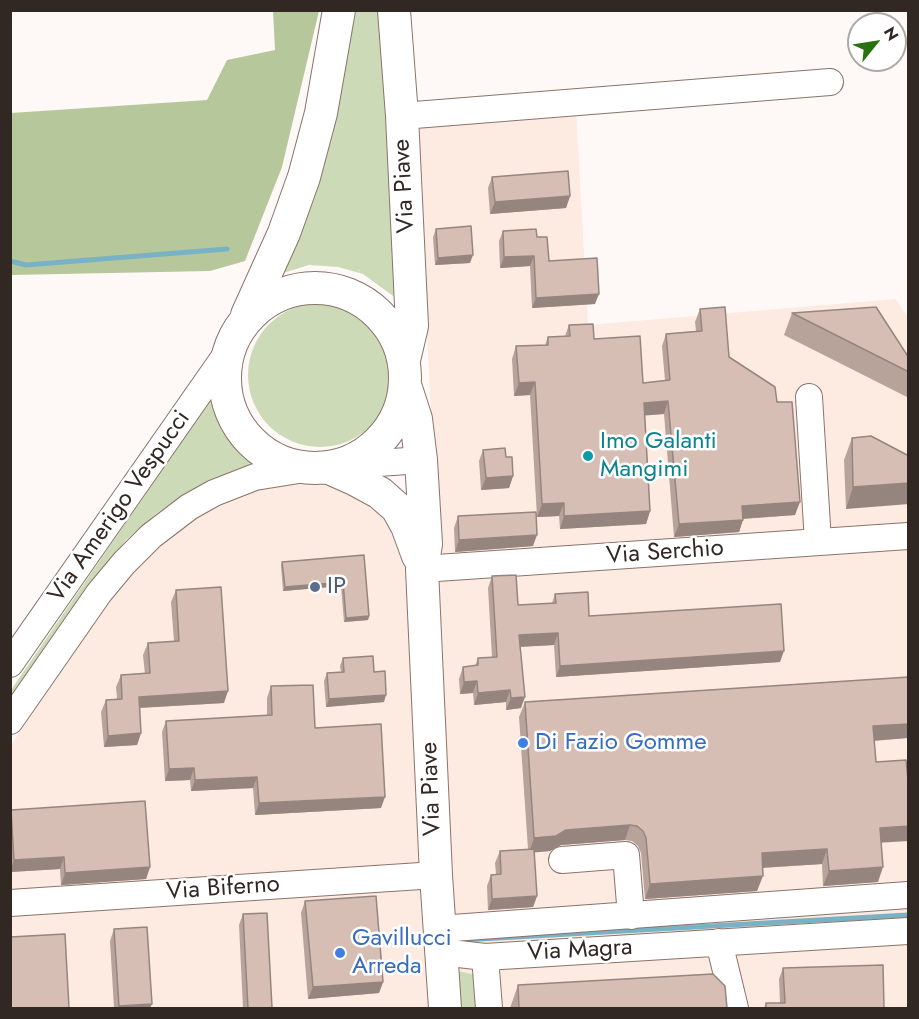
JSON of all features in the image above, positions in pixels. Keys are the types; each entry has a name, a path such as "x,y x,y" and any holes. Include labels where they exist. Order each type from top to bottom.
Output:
{"main road":[{"path":"245,321 266,301 293,290 322,287 351,294 375,310 394,333 405,373 400,409 389,430 372,448 330,465 284,462 260,448 241,428 229,404 225,376 230,349 284,233 304,177 321,112 339,10"},
{"name":"Via Piave","path":"394,10 402,116 412,326 405,373 416,419 421,460 426,544 422,569 436,875 445,1008"},
{"name":"Via Piave","path":"330,465 380,493 397,508 408,526 422,569"}],"street":[{"path":"402,116 830,82"},
{"name":"Via Amerigo Vespucci","path":"10,664 230,349"},
{"path":"809,397 818,542"},
{"name":"Via Amerigo Vespucci","path":"10,722 105,586 137,549 189,507 227,488 270,473 330,465 421,460"},
{"name":"Via Serchio","path":"422,569 909,537"},
{"path":"562,860 626,855 630,915"},
{"name":"Via Biferno","path":"10,903 436,875"},
{"path":"440,940 630,915 909,895"},
{"name":"Via Magra","path":"440,940 485,957 909,931"},
{"path":"719,942 735,1008"},
{"path":"485,957 489,1008"}],"shaded area":[{"path":"576,110 588,325 896,299 908,318 908,1008 11,1008 11,745 136,562 175,531 230,499 257,490 290,484 315,483 340,487 365,497 438,549 416,120"}],"green space":[{"path":"273,11 319,11 282,167 245,261 210,271 11,275 11,113 207,100 227,60 275,50"},
{"path":"356,11 383,11 404,304 363,274 338,267 309,265 280,274 328,138"},
{"path":"320,303 348,308 371,324 387,347 392,375 387,403 371,426 348,442 320,447 292,442 269,426 253,403 248,375 253,347 269,324 292,308"},
{"path":"212,397 229,437 243,453 260,466 214,482 175,501 157,513 126,540 11,704 11,690"},
{"path":"454,970 475,975 478,1008 457,1008"}],"building":[{"path":"568,171 570,196 495,202 492,177"},
{"path":"471,226 473,255 438,258 436,229"},
{"path":"536,229 537,237 547,237 549,261 597,258 599,294 536,298 534,256 504,257 503,231"},
{"path":"725,307 729,357 775,387 777,402 792,402 800,502 742,506 743,520 679,524 668,401 644,403 650,511 564,516 564,503 542,504 535,382 519,383 516,346 548,345 548,337 570,336 569,325 593,324 594,339 640,336 643,383 670,380 666,334 702,331 700,309"},
{"path":"876,307 909,358 909,372 792,313"},
{"path":"871,436 909,456 909,483 853,487 852,438"},
{"path":"505,448 506,457 512,457 513,476 486,478 483,450"},
{"path":"536,512 537,535 459,540 458,516"},
{"path":"364,555 369,616 346,618 343,582 285,587 282,562"},
{"path":"516,575 518,605 556,603 555,594 588,592 589,616 781,604 784,651 560,666 558,633 519,635 525,697 511,698 510,690 478,693 477,681 464,682 463,667 478,665 478,658 497,657 492,576"},
{"path":"221,587 228,691 139,697 141,733 108,736 106,700 122,699 121,675 150,673 148,643 179,641 176,590"},
{"path":"373,656 374,672 385,671 386,695 329,699 327,673 344,672 343,658"},
{"path":"909,677 909,724 873,726 876,762 906,760 909,789 909,826 880,828 883,867 829,871 827,849 762,853 763,876 650,884 646,838 637,826 566,830 556,836 534,838 525,702"},
{"path":"313,685 315,728 381,724 385,797 259,803 257,777 195,780 194,768 169,769 166,721 272,715 271,686"},
{"path":"145,801 150,867 65,873 64,857 14,860 11,810"},
{"path":"534,849 537,896 492,899 491,875 501,874 500,851"},
{"name":"Gavillucci Arreda","path":"376,896 383,982 313,987 305,901"},
{"path":"267,913 272,1008 248,1008 243,914"},
{"path":"147,927 152,1004 119,1006 114,929"},
{"path":"65,934 69,1008 10,1008 10,937"},
{"path":"883,965 884,1008 766,1008 766,1003 785,1003 783,968"},
{"path":"713,974 725,986 727,1008 519,1008 518,985"}],"waterway":[{"path":"10,261 26,265 227,249"},
{"path":"462,940 908,915"}],"place":[{"name":"Imo Galanti Mangimi","path":"588,456"},
{"name":"IP","path":"315,587"},
{"name":"Di Fazio Gomme","path":"523,743"},
{"name":"Gavillucci Arreda","path":"340,953"}]}
